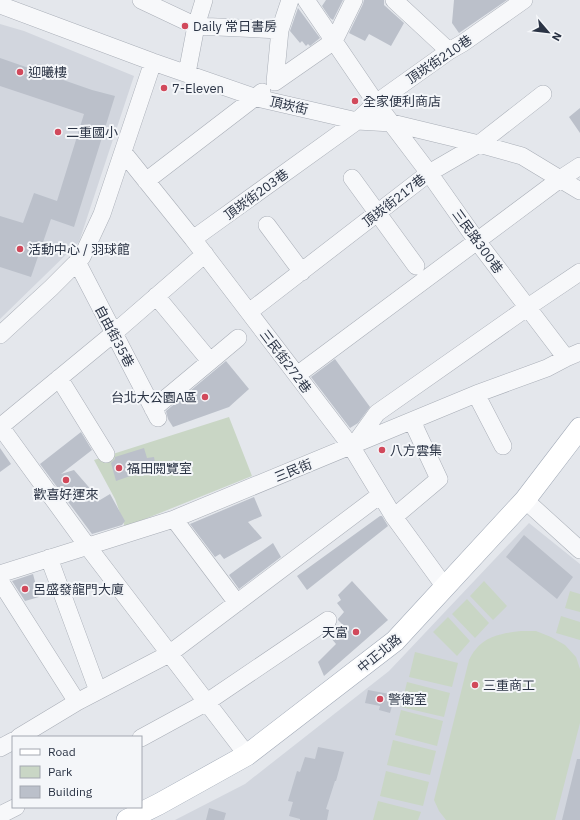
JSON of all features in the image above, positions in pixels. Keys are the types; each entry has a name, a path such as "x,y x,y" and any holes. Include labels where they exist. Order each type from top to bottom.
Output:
{"main road":[{"name":"中正北路","path":"127,820 247,755 395,641 525,500 580,428"}],"street":[{"path":"141,0 196,26 280,30"},
{"path":"187,73 196,26 204,0"},
{"path":"275,82 280,30 290,0"},
{"name":"三民路300巷","path":"306,0 376,103 429,173 477,241 528,308 573,355"},
{"path":"146,181 275,82 334,41 354,0"},
{"path":"394,0 449,51"},
{"name":"頂崁街210巷","path":"357,121 376,103 524,0"},
{"name":"頂崁街","path":"0,5 153,62 256,97 357,121 392,123 522,156 580,190"},
{"path":"0,335 82,258 102,214 153,62"},
{"name":"頂崁街217巷","path":"250,312 429,173 479,144 543,94"},
{"name":"頂崁街203巷","path":"193,239 357,121"},
{"path":"123,152 205,254 114,333 0,426 88,547 247,755"},
{"path":"298,375 560,179 580,166"},
{"path":"352,178 416,266"},
{"path":"267,225 302,272"},
{"name":"三民街272巷","path":"205,254 352,446 380,495 445,587"},
{"name":"自由街35巷","path":"77,262 155,413 210,361 238,338"},
{"path":"352,446 377,413 580,272"},
{"path":"156,296 210,361"},
{"name":"三民街","path":"0,574 174,519 476,394 547,368 573,355"},
{"path":"59,378 106,454"},
{"path":"476,394 503,446"},
{"path":"394,516 439,478 412,421"},
{"path":"21,736 77,702 169,654 380,495"},
{"path":"525,500 580,550"},
{"path":"174,519 237,603"},
{"path":"49,558 98,691"},
{"path":"0,581 77,702"},
{"path":"142,737 206,702 328,620"},
{"path":"0,748 12,742"}],"shaded area":[{"name":"二重國小","path":"0,24 24,31 134,76 79,242 0,319"},
{"name":"三重商工","path":"529,523 580,564 580,820 175,820 245,784 389,671"}],"green space":[{"path":"229,417 252,476 125,527 115,499 94,460"},
{"path":"484,581 507,606 493,620 470,596"},
{"path":"570,591 580,594 580,612 565,608"},
{"path":"467,599 489,623 475,638 452,614"},
{"path":"561,616 580,622 580,640 556,633"},
{"path":"448,617 470,641 457,656 433,632"},
{"path":"521,631 536,631 565,645 576,657 580,669 580,723 555,820 446,820 439,811 434,800 469,660 480,644 485,641 503,634"},
{"path":"415,652 458,663 452,687 409,677"},
{"path":"407,682 450,693 444,717 401,707"},
{"path":"401,710 443,721 437,746 395,735"},
{"path":"393,740 436,751 430,775 387,765"},
{"path":"386,771 429,782 423,806 380,796"},
{"path":"378,801 421,812 418,820 373,820"}],"building":[{"path":"326,0 343,0 333,20 322,6"},
{"path":"364,0 384,0 384,5 404,23 391,46 369,34 365,41 349,33"},
{"path":"454,0 507,0 459,33 452,23"},
{"path":"298,8 320,38 310,46 308,44 306,46 302,41 300,43 290,31"},
{"path":"0,58 92,90 115,96 74,227 51,219 31,277 0,267 0,216 23,223 34,193 57,201 84,114 0,86"},
{"path":"580,108 580,133 569,117"},
{"path":"335,359 370,407 358,423 350,428 311,377"},
{"name":"台北大公園A區","path":"226,361 249,389 229,407 173,427 168,419 166,411"},
{"name":"歡喜好運來","path":"81,432 92,450 61,474 74,470 100,500 110,494 125,521 122,525 92,534 40,464"},
{"path":"0,448 11,464 0,472"},
{"path":"144,448 147,458 154,457 156,467 116,481 111,463 115,457"},
{"path":"254,497 262,516 248,522 262,538 224,559 220,554 215,557 190,524"},
{"path":"382,516 388,526 307,590 297,576"},
{"path":"524,535 573,577 557,599 506,557"},
{"path":"273,543 281,557 239,589 229,575"},
{"name":"呂盛發龍門大廈","path":"33,574 39,597 25,601 12,581"},
{"name":"天富","path":"352,581 388,620 324,676 318,662 336,644 331,638 344,626 338,620 344,612 337,603 341,600 338,595"},
{"name":"警衛室","path":"368,690 395,695 390,713 379,710 380,706 365,703"},
{"path":"318,747 344,752 326,809 329,810 327,820 300,820 289,816 293,802 288,801 297,771 300,772 305,757 315,759"},
{"path":"577,759 580,759 580,820 562,820"},
{"path":"209,808 226,813 224,820 206,820"}],"place":[{"name":"Daily 常日書房","path":"185,26"},
{"name":"迎曦樓","path":"20,72"},
{"name":"7-Eleven","path":"164,88"},
{"name":"全家便利商店","path":"355,101"},
{"name":"二重國小","path":"58,132"},
{"name":"活動中心 / 羽球館","path":"20,249"},
{"name":"台北大公園A區","path":"205,397"},
{"name":"八方雲集","path":"382,450"},
{"name":"福田閱覽室","path":"119,468"},
{"name":"歡喜好運來","path":"66,480"},
{"name":"呂盛發龍門大廈","path":"25,589"},
{"name":"天富","path":"356,632"},
{"name":"三重商工","path":"475,685"},
{"name":"警衛室","path":"380,699"}]}
